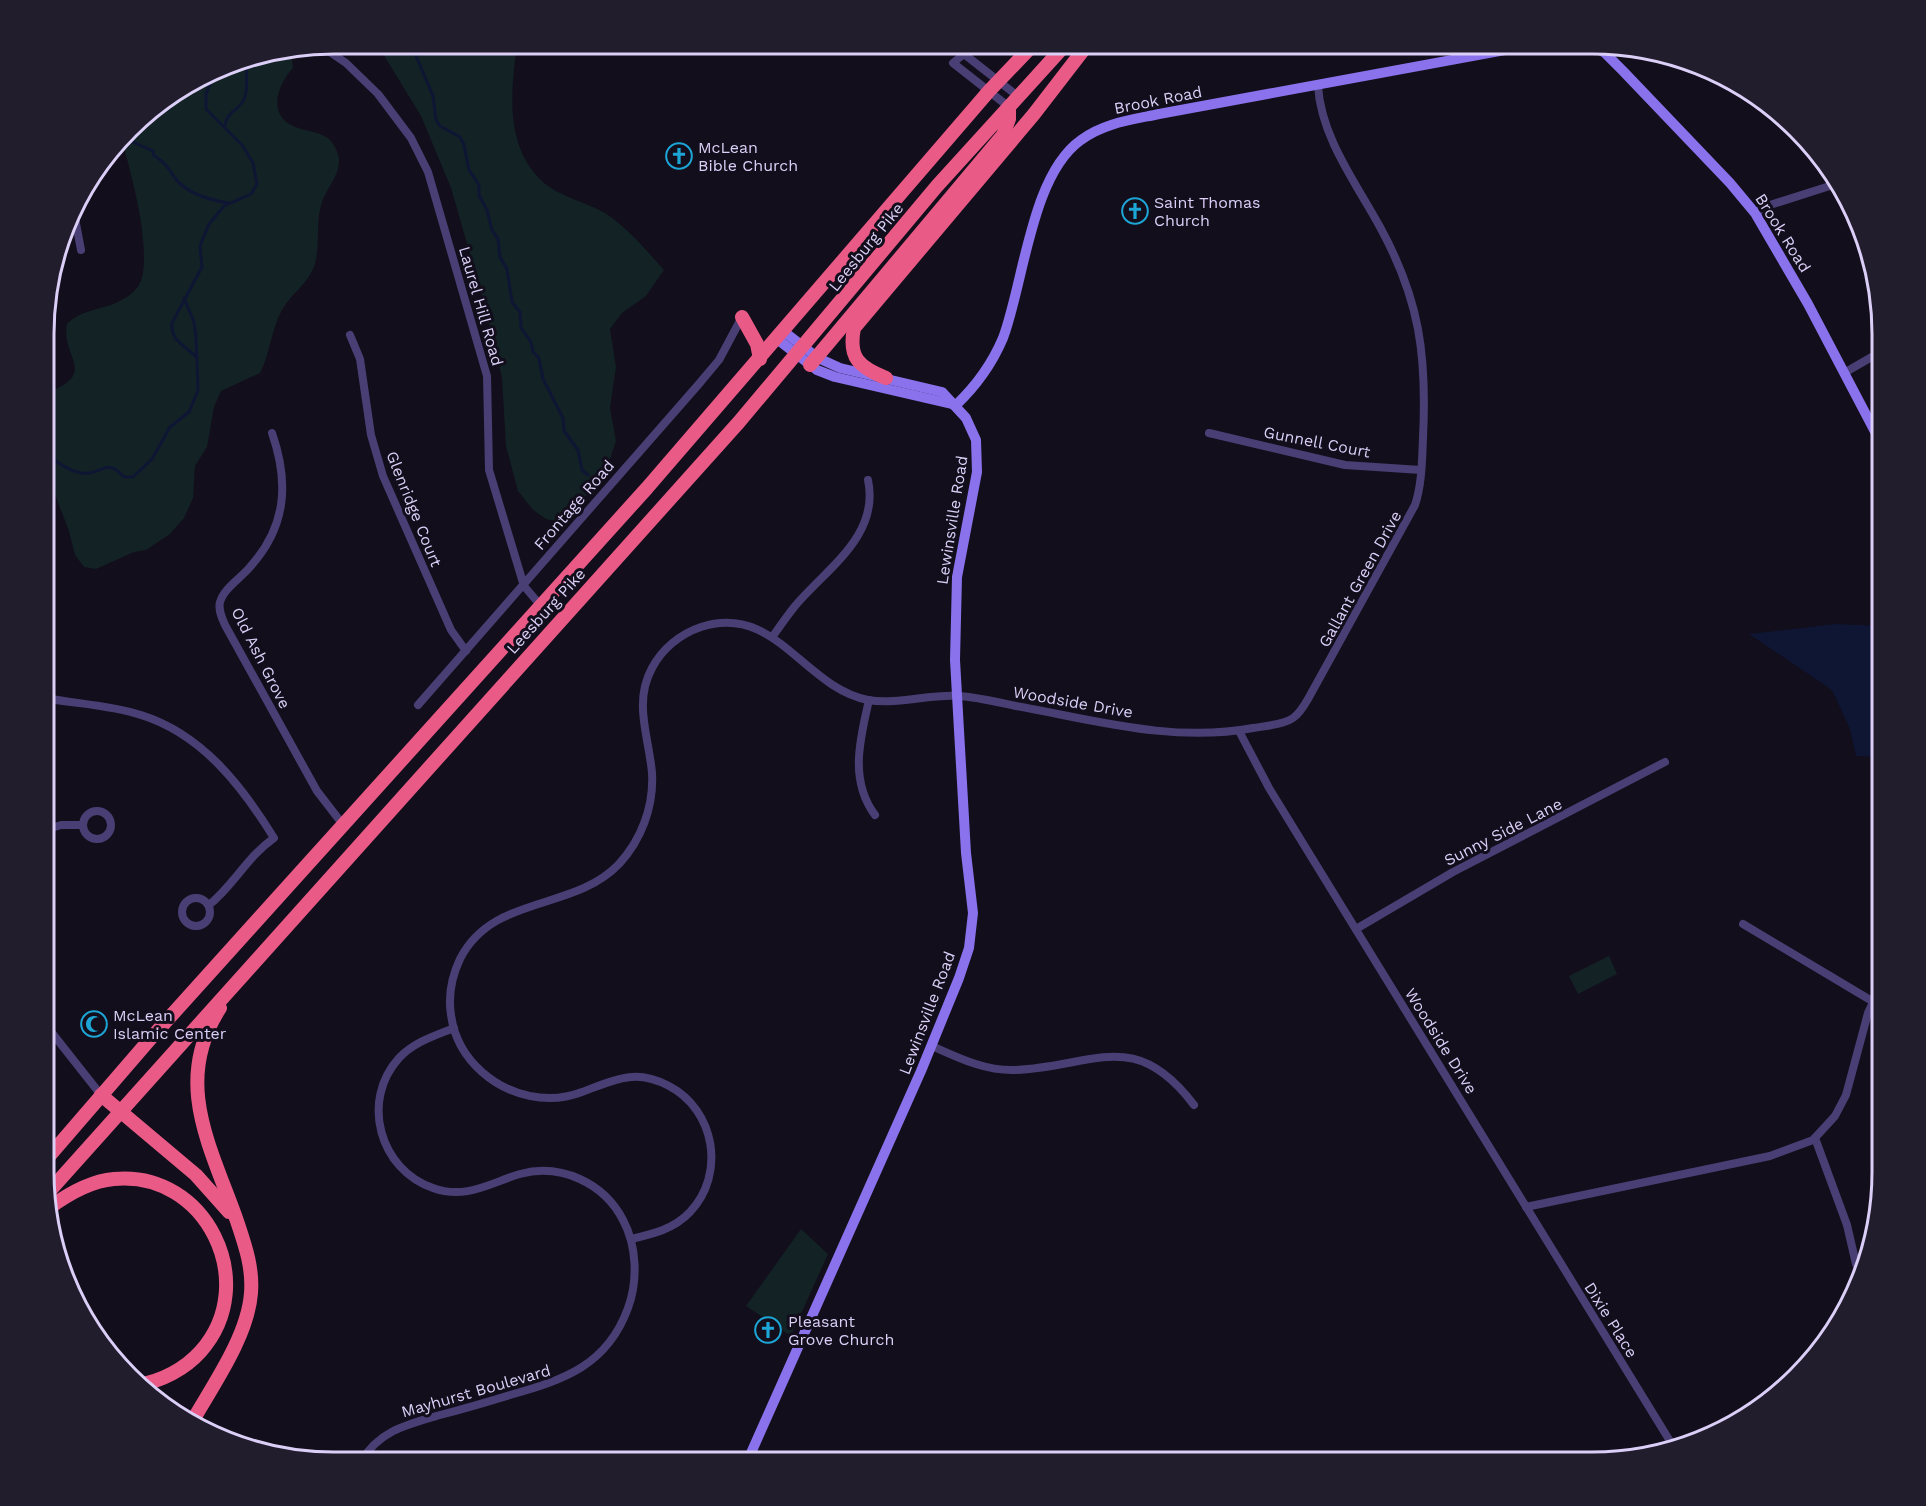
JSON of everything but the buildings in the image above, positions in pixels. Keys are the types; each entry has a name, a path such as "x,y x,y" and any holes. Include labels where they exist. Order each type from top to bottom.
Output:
{"highway":[{"name":"Leesburg Pike","path":"54,1147 541,606 760,359 989,91 1024,54"},
{"name":"Leesburg Pike","path":"55,1185 800,351 937,186 1057,54"},
{"path":"886,378 869,371 854,356 851,342 854,328 1038,109 1080,54"},
{"path":"813,360 1003,135 1014,102"},
{"path":"742,317 757,344 760,359"},
{"path":"195,1416 234,1345 249,1306 250,1270 240,1229 200,1116 195,1084 197,1062 207,1031 218,1011 249,968"},
{"path":"101,1095 206,1184 221,1200 240,1229"},
{"path":"56,1204 92,1184 113,1179 141,1180 167,1188 185,1199 202,1215 216,1235 224,1258 227,1281 225,1306 216,1328 205,1346 184,1366 159,1380 148,1382"}],"main road":[{"name":"Brook Road","path":"956,405 981,377 1002,339 1047,183 1066,152 1079,141 1106,126 1120,122 1485,54"},
{"name":"Brook Road","path":"1607,55 1730,183 1755,213 1798,286 1872,426"},
{"name":"Lewinsville Road","path":"751,1452 932,1046 959,978 972,930 973,913 966,853 957,696 957,577 978,460 972,431 947,395 935,390 813,360 780,335"},
{"name":"Lewinsville Road","path":"813,360 817,370 854,382 956,405"}],"street":[{"name":"Laurel Hill Road","path":"333,54 346,63 378,94 411,138 428,172 487,376 489,470 524,586 541,606"},
{"path":"964,54 999,80 1014,102 989,91 953,63 964,54"},
{"name":"Gallant Green Drive","path":"1239,731 1290,720 1303,707 1411,516 1420,488 1426,384 1415,311 1397,261 1324,123 1317,86"},
{"path":"1755,213 1770,205 1830,186"},
{"path":"76,225 81,250"},
{"name":"Frontage Road","path":"418,705 719,360 742,317"},
{"name":"Glenridge Court","path":"350,335 360,359 371,435 383,476 451,630 466,651"},
{"path":"1845,373 1872,357"},
{"name":"Old Ash Grove","path":"272,433 283,476 279,518 259,557 223,595 220,609 225,625 312,782 333,814 344,826"},
{"name":"Gunnell Court","path":"1209,433 1345,465 1421,470"},
{"path":"773,636 795,605 832,569 854,540 868,512 871,492 868,480"},
{"path":"631,1239 656,1233 679,1222 694,1207 705,1189 712,1164 710,1137 699,1112 688,1100 657,1080 629,1077 603,1082 570,1096 526,1096 499,1085 476,1067 460,1043 454,1028 450,997 456,968 466,948 481,931 505,914 567,896 597,882 622,861 639,836 648,811 651,791 652,772 643,722 642,698 648,676 661,654 683,635 708,625 735,623 773,636 826,682 851,695 869,700 860,743 858,771 864,795 875,814"},
{"name":"Woodside Drive","path":"869,700 957,696 1167,733 1191,735 1239,731 1265,780 1526,1207"},
{"path":"54,699 93,704 143,716 172,730 201,749 238,784 274,838 255,851 228,886 208,905"},
{"name":"Sunny Side Lane","path":"1356,929 1453,872 1665,762"},
{"path":"54,827 83,825"},
{"path":"1526,1207 1770,1156 1801,1146 1815,1138 1835,1116 1846,1095 1872,1001 1743,924"},
{"name":"Mayhurst Boulevard","path":"369,1452 382,1437 406,1424 554,1383 579,1371 597,1357 614,1337 628,1307 634,1277 631,1239 626,1226 612,1203 592,1185 565,1174 545,1171 523,1173 487,1188 460,1193 428,1186 401,1168 386,1147 378,1120 378,1106 384,1081 391,1068 408,1049 454,1028"},
{"path":"54,1035 101,1095"},
{"path":"932,1046 965,1061 997,1069 1031,1068 1098,1057 1126,1057 1163,1072 1194,1105"},
{"path":"1815,1138 1847,1225 1856,1264"},
{"name":"Dixie Place","path":"1526,1207 1670,1441"}],"shaded area":[{"path":"383,54 516,54 512,99 513,117 516,135 530,168 550,187 565,196 598,209 621,225 664,270 646,296 622,313 610,329 616,367 610,408 616,441 608,465 571,517 561,522 546,519 533,510 518,491 506,446 502,378 484,302 451,188 421,116"},
{"path":"292,57 293,68 278,96 279,111 289,124 328,138 336,149 339,160 336,174 321,205 315,264 312,271 281,312 260,373 221,391 214,407 207,447 195,466 193,498 184,518 170,534 146,550 134,552 96,569 84,567 75,555 69,531 54,492 54,390 71,379 75,371 66,335 67,324 80,315 125,298 137,288 141,281 143,241 124,148 149,123 194,91 227,75"},
{"path":"1609,956 1617,974 1578,994 1569,976"},
{"path":"801,1229 828,1254 791,1336 746,1306"}],"water":[{"path":"1836,624 1872,626 1872,757 1856,756 1850,729 1832,690 1749,634"}],"waterway":[{"path":"415,54 433,96 436,120 440,126 460,137 464,145 469,170 479,185 479,195 487,210 492,230 498,239 500,257 507,269 512,302 520,312 521,328 531,342 533,352 539,358 543,379 563,418 564,431 578,450 582,470 588,475"},
{"path":"225,125 228,117 242,103 247,87 247,68"},
{"path":"197,358 176,339 172,323 202,267 200,246 209,224 224,206 251,194 257,184 253,163 243,146 206,109 206,93 211,83"},
{"path":"131,141 153,151 154,156 163,162 175,178 192,192 228,203"},
{"path":"54,460 76,472 88,473 108,467 118,471 124,477 133,477 152,459 170,427 189,412 198,390 194,322 184,298"}],"place":[{"name":"McLean Bible Church","path":"679,156"},
{"name":"Saint Thomas Church","path":"1135,211"},
{"name":"McLean Islamic Center","path":"94,1024"},
{"name":"Pleasant Grove Church","path":"768,1330"}]}
